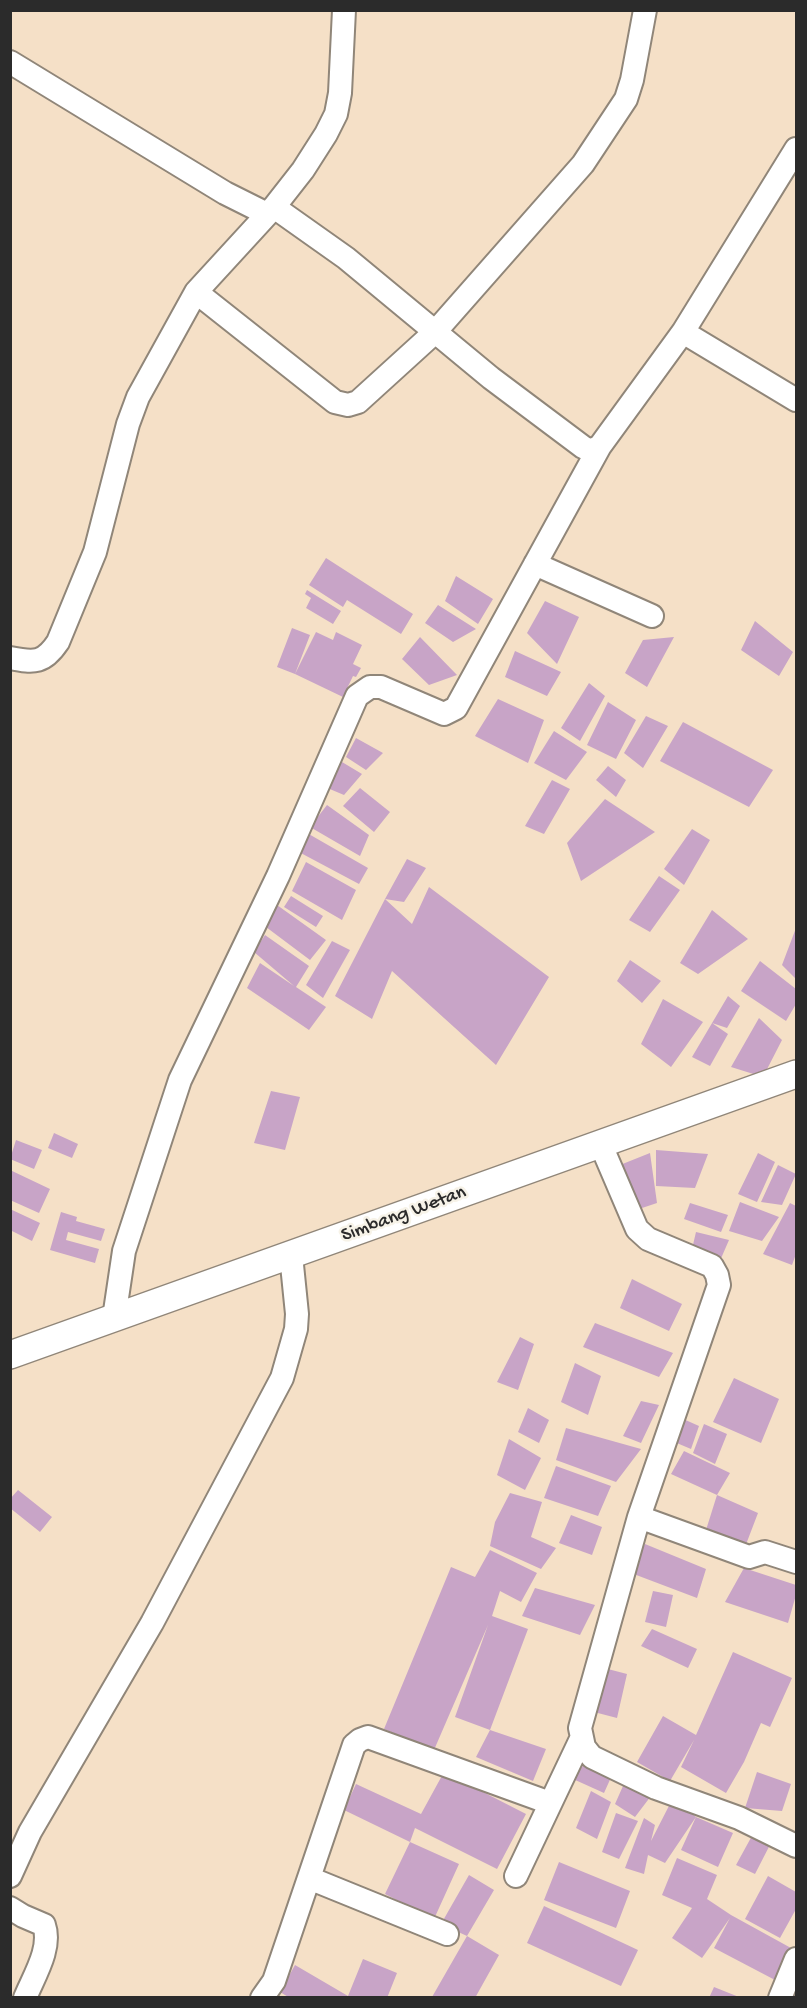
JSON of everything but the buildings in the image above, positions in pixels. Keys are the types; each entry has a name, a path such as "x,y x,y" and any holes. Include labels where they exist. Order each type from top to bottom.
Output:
{"street":[{"path":"10,658 40,661 50,654 58,642 86,577 94,552 133,407 196,292 271,211 303,170 326,134 336,114 340,93 344,10"},
{"path":"196,292 335,402 348,405 358,402 435,332 584,164 626,99 632,80 645,10"},
{"path":"10,62 225,193 271,211 346,258 435,332 583,447 593,450 600,446"},
{"path":"114,1318 124,1251 180,1080 278,876 357,696 370,687 381,687 444,714 456,708 600,446 682,332 796,149"},
{"path":"682,332 796,400"},
{"path":"535,564 652,616"},
{"name":"Simbang Wetan","path":"10,1355 796,1074"},
{"path":"601,1145 637,1229 648,1239 712,1266 719,1286 639,1516 580,1728 581,1739 592,1757 643,1783 739,1818 796,1846"},
{"path":"10,1876 30,1832 152,1623 282,1378 296,1329 297,1314 291,1256"},
{"path":"639,1516 749,1557 765,1552 796,1562"},
{"path":"262,1998 274,1981 354,1745 360,1740 369,1737 550,1803"},
{"path":"516,1876 581,1739"},
{"path":"309,1878 447,1934"},
{"path":"10,1908 44,1925 48,1936 43,1955 25,1998"},
{"path":"780,1998 796,1959"}]}
